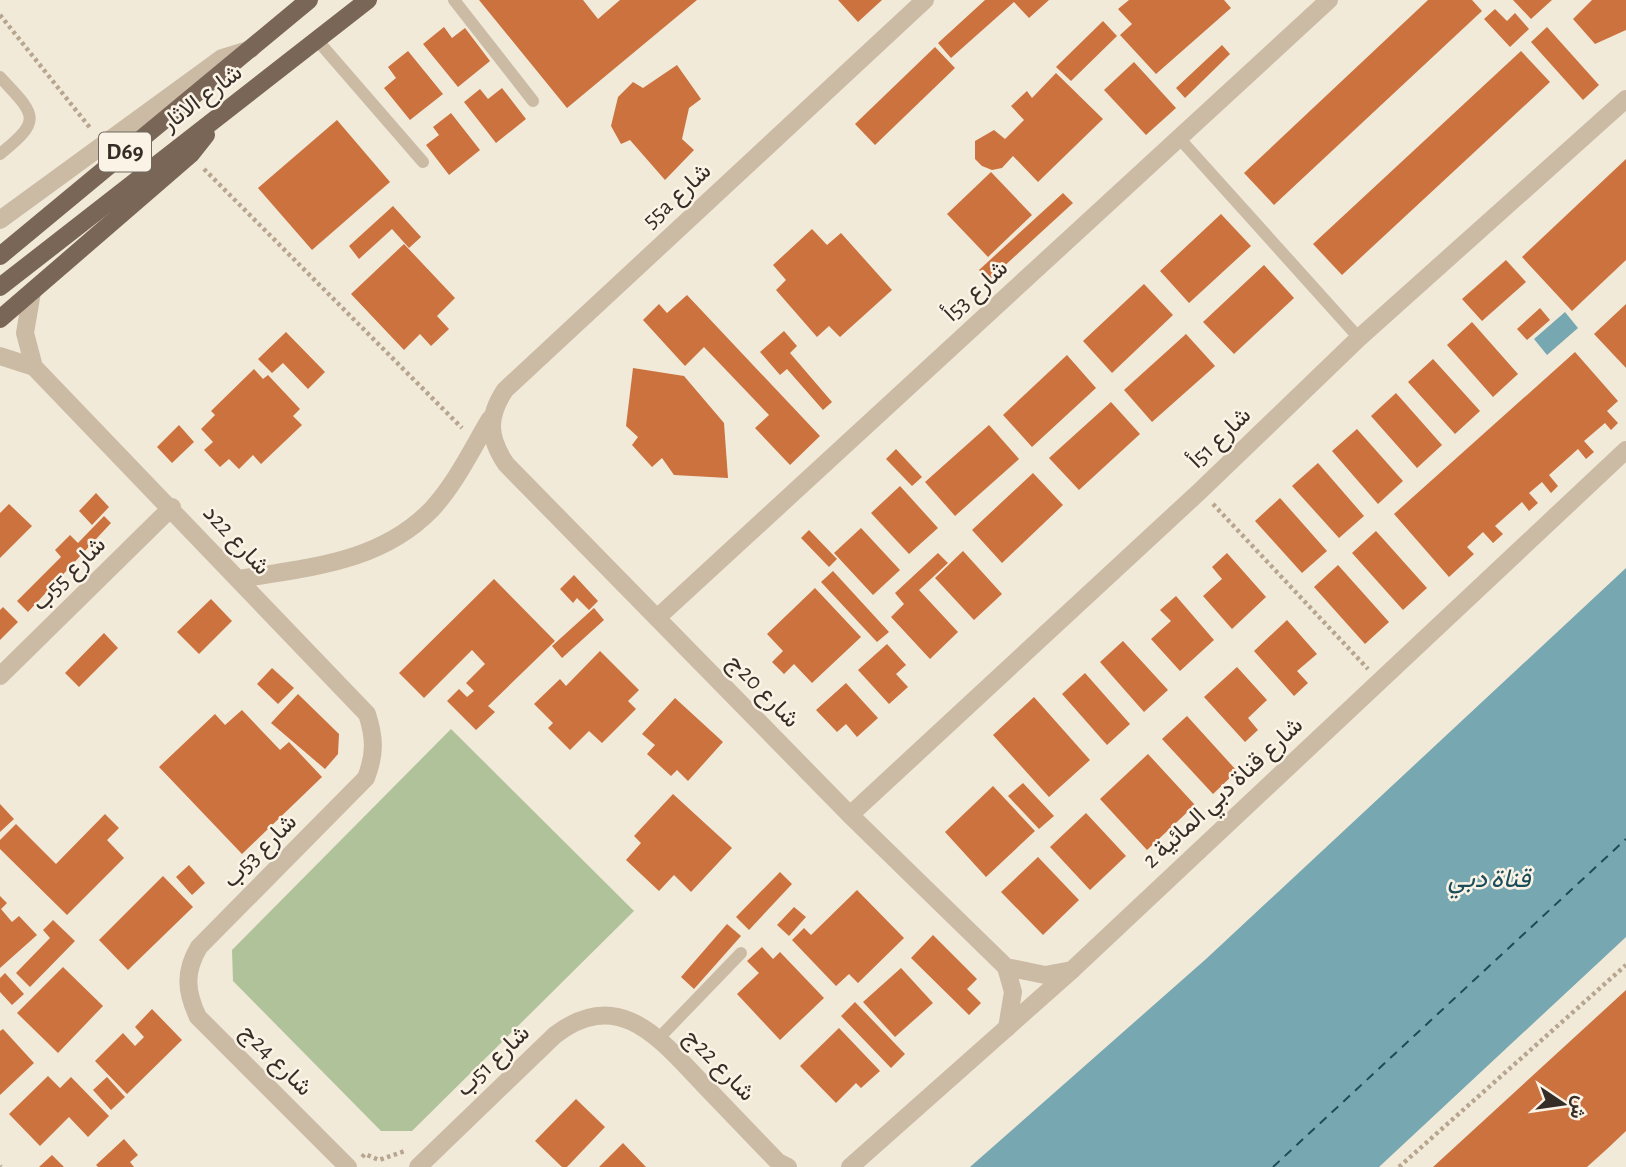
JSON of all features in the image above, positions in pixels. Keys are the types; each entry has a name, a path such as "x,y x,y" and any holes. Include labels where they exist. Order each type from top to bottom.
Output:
{"main road":[{"name":"شارع الاثار","path":"0,256 309,0"},
{"name":"شارع الاثار","path":"0,287 368,0"},
{"path":"0,320 191,154 219,116"}],"street":[{"name":"55a شارع","path":"487,440 490,419 505,390 925,0"},
{"name":"شارع 53أ","path":"657,618 1329,0"},
{"path":"0,220 222,58 251,49"},
{"name":"شارع 51أ","path":"850,815 1200,491 1359,338 1626,99"},
{"name":"شارع 22د","path":"32,292 24,333 34,367"},
{"name":"شارع 22د","path":"0,356 34,367 172,507 367,715 374,736 373,760"},
{"path":"239,579 357,557 396,539 433,508 487,440"},
{"name":"شارع 20ج","path":"487,440 506,464 850,815 1006,967"},
{"name":"شارع قناة دبي المائية 2","path":"850,1167 1072,970 1626,450"},
{"name":"شارع 55ب","path":"0,676 172,507"},
{"name":"شارع 53ب","path":"187,979 190,962 199,947 353,794 366,778 373,760"},
{"path":"1007,1029 1013,992 1006,967 1045,975 1072,970"},
{"name":"شارع 24ج","path":"187,979 189,999 198,1017 353,1164"},
{"name":"شارع 22ج","path":"614,1016 642,1025 659,1038 782,1165"},
{"name":"شارع 51ب","path":"425,1161 555,1035 585,1017 614,1016"}],"lane":[{"path":"454,0 533,101"},
{"path":"318,41 423,162"},
{"path":"0,77 26,105 30,116 25,135 0,154"},
{"path":"1178,138 1359,338"},
{"path":"659,1038 741,953"}],"path":[{"path":"0,15 102,143"},
{"path":"191,154 445,412 487,440"},
{"path":"1200,491 1379,681"},
{"path":"1399,1167 1626,965"},
{"path":"353,1164 365,1154 379,1160 390,1158 420,1142 425,1161"}],"green space":[{"path":"451,729 634,911 412,1131 381,1131 233,981 232,950"}],"water":[{"path":"1565,312 1578,328 1547,355 1534,339"},
{"name":"قناة دبي","path":"1626,568 1626,937 1379,1167 970,1167 1206,959"}],"building":[{"path":"479,0 583,0 598,19 620,0 697,0 567,108"},
{"path":"838,0 882,0 858,22"},
{"path":"985,0 1049,0 1029,18 1014,2 951,58 938,43"},
{"path":"1129,0 1224,0 1231,8 1156,74 1120,35 1132,24 1118,9"},
{"path":"1428,0 1472,0 1482,11 1274,205 1244,173"},
{"path":"1513,0 1552,0 1531,19"},
{"path":"1592,0 1626,0 1626,30 1595,44 1573,19"},
{"path":"1495,9 1507,21 1515,13 1529,29 1510,47 1484,19"},
{"path":"1103,21 1117,36 1071,81 1056,67"},
{"path":"444,27 452,38 465,28 490,61 458,87 423,44"},
{"path":"1547,27 1599,85 1583,100 1531,42"},
{"path":"1222,45 1230,54 1185,98 1176,88"},
{"path":"935,47 955,68 875,145 855,124"},
{"path":"408,51 443,94 410,120 384,88 396,78 388,67"},
{"path":"1521,51 1550,82 1342,275 1313,244"},
{"path":"1134,62 1176,108 1146,135 1104,90"},
{"path":"677,65 701,99 689,108 682,139 694,150 665,180 630,140 621,144 611,126 618,97 633,82 643,88"},
{"path":"1056,73 1103,119 1038,182 1013,156 1002,168 992,170 982,166 975,159 975,141 994,130 1005,139 1024,120 1011,106 1027,91 1032,98"},
{"path":"502,88 526,119 496,143 464,102 480,89 488,99"},
{"path":"451,113 480,150 449,175 426,145 439,135 433,127"},
{"path":"337,120 390,182 312,250 258,188"},
{"path":"1626,159 1626,260 1572,311 1522,257"},
{"path":"991,172 1032,215 988,257 947,214"},
{"path":"1063,193 1073,203 989,280 979,270"},
{"path":"393,206 421,237 409,248 392,229 359,259 349,246"},
{"path":"1221,214 1251,246 1189,303 1160,271"},
{"path":"812,229 827,245 841,233 892,290 840,337 829,326 817,337 776,290 786,280 773,265"},
{"path":"404,244 455,298 437,316 449,329 431,346 420,334 404,350 351,294"},
{"path":"1506,260 1526,282 1482,321 1462,299"},
{"path":"1264,265 1294,298 1234,354 1203,322"},
{"path":"1144,284 1173,315 1112,373 1083,341"},
{"path":"687,295 820,436 790,465 755,428 769,415 704,347 685,366 643,320 659,304 667,313"},
{"path":"1626,304 1626,368 1594,334"},
{"path":"1540,308 1550,320 1527,340 1517,329"},
{"path":"1472,322 1518,374 1493,397 1447,345"},
{"path":"784,331 797,346 790,353 832,402 823,410 787,369 780,375 760,352"},
{"path":"286,332 325,372 308,389 283,363 272,373 258,359"},
{"path":"1186,334 1215,366 1152,422 1124,390"},
{"path":"1575,352 1618,401 1607,411 1618,423 1611,430 1605,423 1584,441 1594,452 1586,459 1578,449 1549,475 1558,486 1551,493 1542,482 1529,493 1538,503 1529,511 1522,502 1495,526 1503,534 1493,543 1483,532 1467,547 1474,554 1449,577 1394,514"},
{"path":"1067,355 1096,388 1032,447 1003,415"},
{"path":"1433,359 1480,411 1455,434 1408,382"},
{"path":"633,368 684,376 724,423 728,478 674,475 662,458 652,467 632,445 638,437 626,426"},
{"path":"254,369 263,379 268,375 300,409 293,416 302,425 261,464 253,455 239,469 229,459 220,467 204,450 213,442 201,429 215,415 211,411"},
{"path":"1396,393 1442,445 1417,468 1371,416"},
{"path":"1111,402 1140,434 1079,490 1049,458"},
{"path":"179,425 194,442 172,463 157,447"},
{"path":"989,425 1019,459 955,516 925,482"},
{"path":"1357,429 1403,481 1378,504 1332,451"},
{"path":"896,449 922,477 912,486 886,459"},
{"path":"1318,463 1364,516 1339,538 1292,486"},
{"path":"1033,473 1063,505 1002,563 972,530"},
{"path":"900,486 938,528 909,554 871,513"},
{"path":"96,493 109,507 92,525 79,511"},
{"path":"1280,498 1327,551 1302,573 1255,521"},
{"path":"9,504 32,526 0,558 0,513"},
{"path":"104,516 111,523 28,612 17,601 61,557 55,550 70,535 78,543"},
{"path":"861,528 900,570 873,595 834,553"},
{"path":"809,530 837,559 829,567 801,538"},
{"path":"1376,531 1427,588 1403,610 1352,553"},
{"path":"963,551 1002,594 974,620 935,578"},
{"path":"938,553 948,563 919,590 958,632 930,659 891,617 904,604 895,593"},
{"path":"1227,553 1266,597 1232,629 1203,596 1222,579 1212,567"},
{"path":"1338,565 1389,622 1365,644 1314,587"},
{"path":"833,571 889,632 877,642 821,582"},
{"path":"574,575 598,601 589,610 577,598 573,603 560,589"},
{"path":"494,579 555,641 488,706 495,712 476,730 447,701 459,689 467,697 474,691 466,683 485,664 472,650 424,698 399,673"},
{"path":"815,588 861,637 812,683 794,664 784,674 772,662 783,651 767,634"},
{"path":"1176,596 1214,640 1180,671 1151,639 1171,621 1160,610"},
{"path":"211,599 232,621 199,654 177,632"},
{"path":"3,607 18,622 0,640 0,610"},
{"path":"594,608 604,620 562,658 552,646"},
{"path":"1287,620 1317,654 1297,671 1308,683 1294,696 1254,651"},
{"path":"104,633 118,648 79,687 65,673"},
{"path":"1123,641 1168,690 1144,712 1100,662"},
{"path":"887,644 906,665 896,674 908,687 889,704 858,670"},
{"path":"600,651 639,690 628,701 636,709 602,743 589,731 570,750 548,728 553,723 534,704 560,679 566,686"},
{"path":"1237,667 1267,700 1248,718 1258,730 1245,742 1204,697"},
{"path":"272,668 294,688 278,704 257,684"},
{"path":"1085,673 1130,724 1107,745 1062,694"},
{"path":"846,683 878,718 857,737 846,724 837,732 816,710"},
{"path":"298,694 339,734 338,754 325,769 271,723"},
{"path":"1034,697 1090,760 1049,797 993,735"},
{"path":"675,698 723,742 688,781 677,770 671,776 647,754 655,745 642,734"},
{"path":"242,710 280,750 289,742 322,777 242,854 159,767 215,714 225,725"},
{"path":"1187,716 1237,771 1213,794 1162,739"},
{"path":"1148,754 1195,805 1147,850 1100,799"},
{"path":"1023,783 1054,816 1039,829 1008,796"},
{"path":"993,786 1035,831 986,877 945,832"},
{"path":"673,794 732,848 691,892 674,875 659,891 626,860 641,843 634,836"},
{"path":"0,804 14,819 0,832"},
{"path":"1086,813 1126,856 1090,890 1050,847"},
{"path":"105,814 119,828 107,840 124,858 67,915 0,849 0,840 16,824 56,864"},
{"path":"1038,857 1079,900 1043,935 1001,892"},
{"path":"189,865 205,883 192,895 176,877"},
{"path":"780,872 792,884 749,930 736,917"},
{"path":"163,876 193,907 128,970 99,940"},
{"path":"857,890 904,938 858,983 849,974 836,986 792,940 804,928 811,935"},
{"path":"0,896 7,903 1,909 12,922 19,916 37,935 0,968"},
{"path":"794,907 806,917 789,936 777,925"},
{"path":"53,920 75,941 30,987 16,973 50,938 43,930"},
{"path":"727,924 741,936 694,989 681,977"},
{"path":"933,935 977,979 967,989 981,1003 969,1015 911,958"},
{"path":"762,947 773,959 780,952 824,998 780,1040 737,994 759,973 747,961"},
{"path":"63,967 103,1006 58,1053 17,1013"},
{"path":"901,968 933,1003 895,1037 863,1002"},
{"path":"5,973 24,994 12,1005 0,992 0,978"},
{"path":"1626,990 1626,1131 1607,1149 1587,1167 1433,1167"},
{"path":"855,1002 905,1054 891,1068 841,1016"},
{"path":"152,1009 182,1040 127,1094 95,1061 123,1033 135,1046 144,1037 135,1027"},
{"path":"839,1028 880,1071 861,1088 856,1083 836,1103 800,1066"},
{"path":"3,1029 34,1063 0,1095 0,1031"},
{"path":"48,1076 60,1088 71,1077 109,1116 88,1137 69,1117 40,1146 9,1114"},
{"path":"107,1077 125,1097 111,1110 93,1090"},
{"path":"576,1099 605,1127 567,1167 562,1167 535,1141"},
{"path":"124,1139 138,1155 130,1162 134,1167 96,1165"},
{"path":"623,1143 646,1167 599,1167"},
{"path":"52,1155 64,1167 39,1167"}],"ferry route":[{"path":"1273,1167 1626,839"}]}
